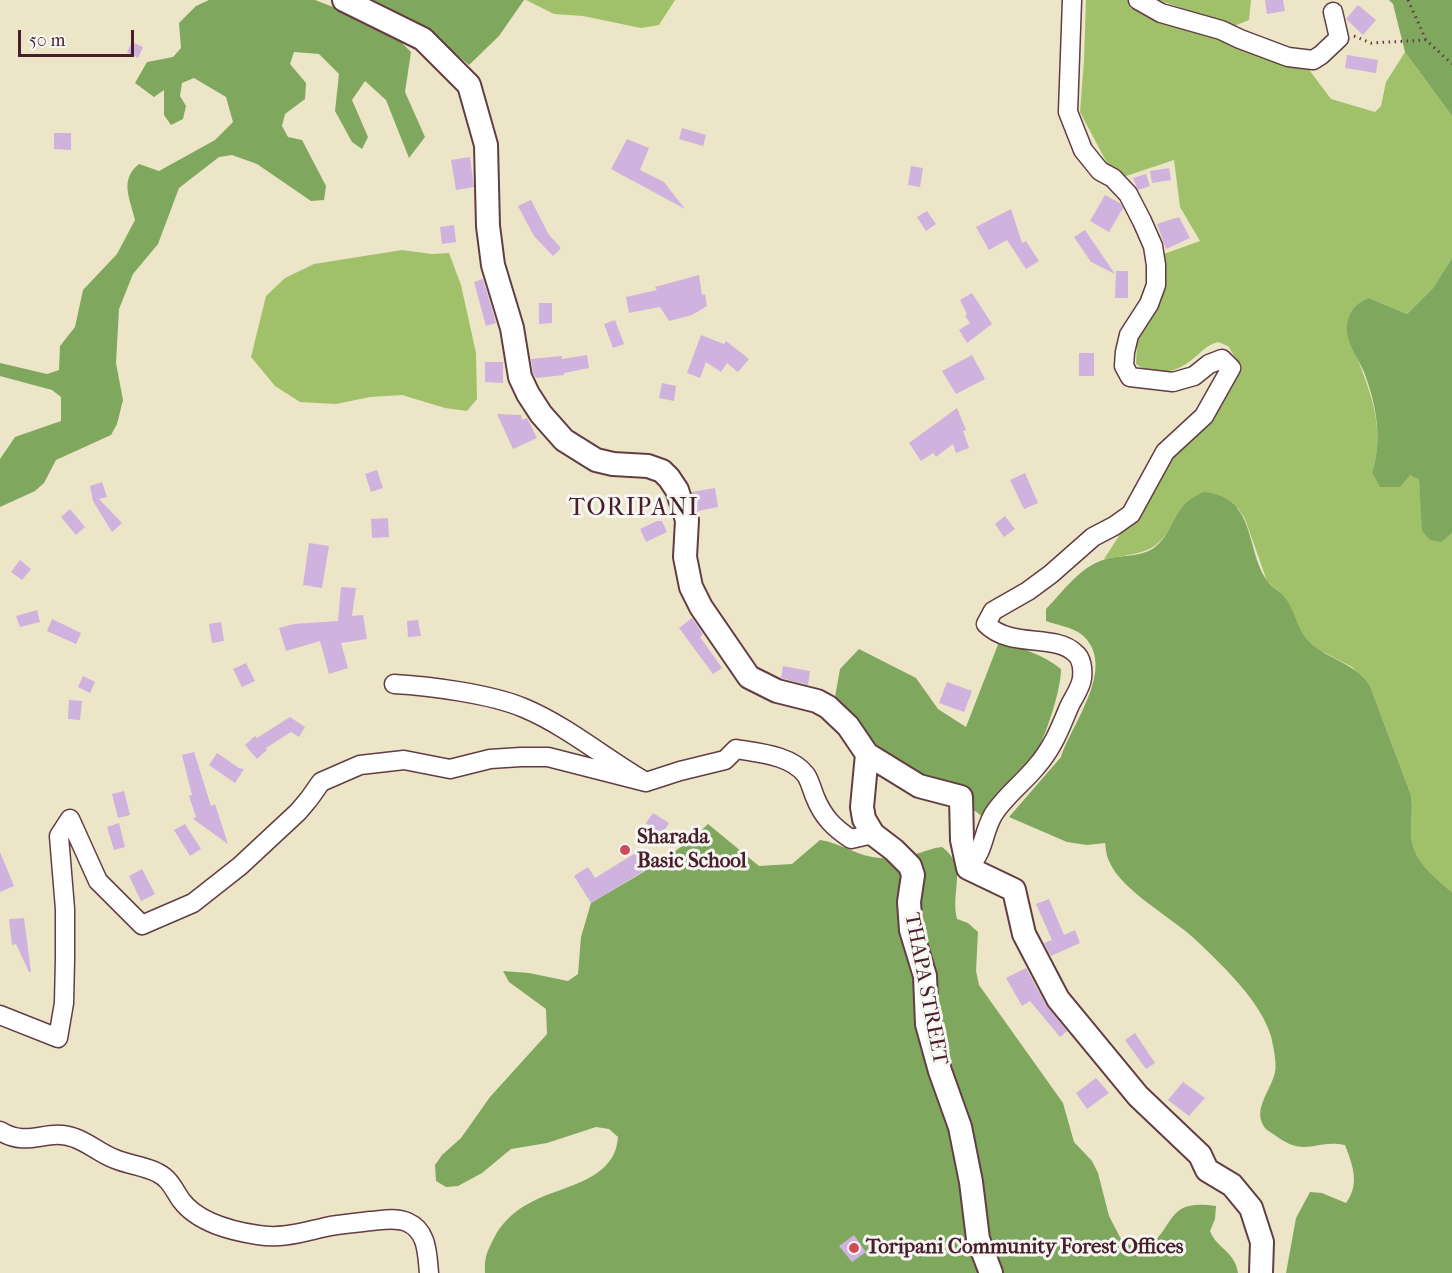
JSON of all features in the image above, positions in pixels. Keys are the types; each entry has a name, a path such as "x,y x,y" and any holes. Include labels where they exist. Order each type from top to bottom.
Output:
{"street":[{"path":"344,0 423,39 469,85 486,145 488,226 493,264 512,328 520,377 541,414 564,440 596,460 613,464 648,466 662,471 669,478 677,490 687,520 685,558 691,587 701,607 740,666 749,677 759,683 777,691 817,701 828,707 848,726 867,754 919,786 961,797 962,840 968,868"},
{"path":"968,868 979,856 993,815 1037,767 1055,741 1082,681 1082,665 1077,654 1064,645 1030,642 993,631 986,624 993,610 1007,604 1051,574 1093,537 1131,514 1165,453 1204,416 1231,368 1222,359 1209,364 1194,376 1173,382 1130,377 1124,366 1129,335 1149,304 1156,285 1156,265 1153,246 1128,194 1113,178 1100,171 1083,150 1068,112 1072,0"},
{"path":"1138,0 1161,14 1221,30 1288,57 1312,60 1322,55 1339,38 1335,20"},
{"path":"394,684 415,685 492,698 524,708 561,728 646,782"},
{"path":"0,1015 58,1038 63,1002 65,959 59,836 70,819 98,881 142,925 193,903 240,866 298,812 321,782 360,765 404,760 450,769 490,759 521,756 548,757 646,782 725,760 736,749 789,761 806,775 820,810 834,828 851,840 873,834"},
{"name":"THAPA STREET","path":"867,754 862,807 864,819 873,834 910,866 913,875 909,902 910,930 925,976 927,1024 940,1071 960,1127 971,1182 978,1239 991,1273"},
{"path":"968,868 1014,890 1024,934 1058,999 1138,1096 1200,1155 1207,1170 1232,1185 1251,1208 1262,1242 1261,1273"},
{"path":"0,1131 25,1140 64,1134 76,1138 112,1158 158,1173 171,1182 182,1200 199,1216 228,1228 258,1235 288,1236 336,1225 401,1220 415,1227 422,1234 429,1273"}],"path":[{"path":"1408,0 1426,40 1452,64"},
{"path":"1335,20 1371,44 1426,40"}],"green space":[{"path":"209,0 315,0 354,15 401,42 411,52 405,92 425,137 409,158 386,100 365,81 352,100 368,137 362,149 352,142 335,111 339,74 319,54 294,52 290,64 306,83 305,99 285,114 282,126 288,137 302,140 326,186 324,200 311,201 257,164 232,155 219,157 179,188 158,244 133,274 119,309 116,363 123,400 117,424 111,435 56,460 44,483 35,491 0,507 0,459 15,437 61,421 61,397 52,390 0,376 0,363 47,374 59,370 60,346 75,327 83,290 117,254 135,220 128,190 129,176 133,170 139,164 159,171 215,140 233,122 226,97 194,78 182,83 180,96 186,106 183,119 171,125 164,115 164,90 154,97 135,83 147,62 173,57 181,48 179,23 196,6"},
{"path":"373,0 524,0 499,36 469,65 439,40"},
{"path":"526,0 675,0 659,25 641,28 583,16 554,14"},
{"path":"1086,0 1128,0 1155,18 1307,67 1331,99 1375,112 1381,106 1386,82 1405,52 1452,116 1452,258 1433,288 1407,314 1369,298 1348,337 1373,403 1378,437 1372,472 1410,475 1419,480 1423,531 1442,542 1452,533 1452,892 1425,867 1415,851 1411,833 1411,795 1370,686 1352,667 1315,648 1305,639 1284,596 1267,581 1245,519 1238,508 1183,506 1167,533 1153,547 1134,554 1104,559 1160,473 1232,380 1238,362 1228,346 1218,342 1207,347 1180,368 1173,370 1151,371 1136,364 1137,344 1161,255 1200,241 1180,207 1174,160 1126,176 1123,182 1107,163 1080,112"},
{"path":"1158,0 1251,0 1249,20 1234,26"},
{"path":"1389,0 1452,0 1452,116 1405,52 1393,4"},
{"path":"402,250 432,254 449,253 461,285 476,353 477,399 467,411 445,408 402,395 370,397 336,404 300,402 275,386 251,357 266,296 285,278 314,264"},
{"path":"1452,258 1452,533 1442,542 1430,540 1422,531 1419,480 1410,475 1400,487 1380,487 1372,472 1377,447 1375,409 1364,372 1350,343 1347,325 1354,308 1369,298 1407,314 1433,288"},
{"path":"1203,492 1220,496 1232,503 1241,513 1259,566 1266,579 1287,601 1308,641 1358,673 1370,686 1411,795 1411,833 1415,851 1425,867 1452,892 1452,1273 1286,1273 1296,1218 1310,1192 1322,1193 1346,1203 1350,1196 1354,1175 1345,1145 1295,1146 1265,1128 1261,1121 1261,1107 1273,1079 1276,1064 1271,1036 1259,1010 1241,986 1199,943 1125,883 1109,861 1105,843 1087,845 1067,842 1009,817 1061,757 1094,678 1095,662 1092,647 1081,634 1046,621 1046,609 1088,567 1106,559 1138,554 1155,547 1164,538 1184,505"},
{"path":"999,642 1039,655 1061,669 1051,716 1032,761 984,818 941,784 902,763 879,754 833,708 840,669 859,649 916,678 938,709 966,727"},
{"path":"708,824 759,866 792,864 820,840 880,858 905,857 942,847 955,863 957,871 955,908 957,919 968,923 978,932 976,971 979,985 1063,1103 1074,1142 1092,1161 1098,1173 1109,1216 1122,1241 1134,1247 1148,1248 1181,1209 1200,1205 1216,1206 1215,1219 1210,1231 1230,1255 1238,1273 485,1273 488,1251 506,1221 521,1208 537,1199 586,1180 600,1171 613,1156 618,1137 609,1129 596,1127 547,1143 511,1149 482,1173 458,1186 446,1187 436,1181 435,1165 442,1155 461,1138 490,1097 547,1034 546,1009 509,982 503,971 529,973 568,981 578,974 581,937 591,903 667,857"}],"building":[{"path":"1265,0 1283,0 1285,11 1267,14"},
{"path":"1358,5 1376,20 1363,35 1346,19"},
{"path":"132,42 143,47 138,58 127,52"},
{"path":"1347,55 1378,60 1376,73 1345,68"},
{"path":"682,128 706,135 703,146 679,139"},
{"path":"54,133 71,133 71,150 54,149"},
{"path":"627,139 649,148 640,170 664,182 685,209 611,169"},
{"path":"470,157 474,187 456,190 451,160"},
{"path":"911,166 923,168 920,187 908,185"},
{"path":"1169,168 1171,180 1152,183 1150,171"},
{"path":"1146,174 1150,186 1138,190 1133,178"},
{"path":"1105,195 1120,203 1123,208 1109,232 1090,221"},
{"path":"531,200 549,235 561,248 553,256 534,236 518,206"},
{"path":"1011,209 1022,243 1026,241 1039,261 1026,269 1007,240 989,250 976,227"},
{"path":"927,211 936,224 926,231 917,217"},
{"path":"1179,217 1190,238 1166,249 1157,224"},
{"path":"454,225 456,242 442,244 440,227"},
{"path":"1085,230 1115,274 1091,262 1074,237"},
{"path":"1116,271 1128,271 1128,298 1115,298"},
{"path":"699,275 702,295 705,294 707,306 692,315 669,321 660,307 629,313 626,297 657,290 655,287"},
{"path":"483,279 496,323 486,326 474,282"},
{"path":"972,293 992,324 967,343 959,330 970,323 960,300"},
{"path":"539,303 552,303 552,323 539,324"},
{"path":"615,320 624,344 613,348 604,324"},
{"path":"701,335 724,344 726,341 749,359 738,372 727,363 721,372 706,362 700,378 687,373"},
{"path":"1079,353 1094,353 1094,376 1079,376"},
{"path":"587,355 589,368 564,373 564,375 536,378 533,373 531,359 562,356 562,359"},
{"path":"972,355 985,379 956,394 942,371"},
{"path":"485,362 503,362 503,383 485,382"},
{"path":"662,383 676,386 674,401 659,398"},
{"path":"957,408 966,430 963,431 969,448 956,453 953,444 936,457 933,453 921,461 909,443"},
{"path":"497,414 521,415 522,420 527,418 537,438 513,449"},
{"path":"377,470 383,488 371,492 365,474"},
{"path":"1025,473 1038,503 1024,509 1010,480"},
{"path":"102,482 107,497 99,499 122,523 112,532 93,501 90,486"},
{"path":"715,488 718,507 698,511 692,492"},
{"path":"70,509 85,527 76,535 61,517"},
{"path":"1005,516 1015,529 1004,537 995,524"},
{"path":"388,518 389,537 372,538 371,519"},
{"path":"662,521 667,532 646,542 640,529"},
{"path":"309,543 329,546 322,588 303,585"},
{"path":"20,560 31,569 22,580 11,572"},
{"path":"341,587 356,588 352,616 363,615 367,639 341,643 348,668 329,674 320,641 286,651 279,628 294,624 338,621"},
{"path":"37,610 40,622 20,627 16,616"},
{"path":"692,618 703,634 700,637 722,668 713,674 679,628"},
{"path":"52,619 81,633 76,644 47,631"},
{"path":"418,620 421,636 408,637 407,621"},
{"path":"221,622 224,641 212,643 209,624"},
{"path":"246,663 255,681 242,687 233,669"},
{"path":"783,666 810,671 808,685 781,678"},
{"path":"83,676 95,682 90,693 78,687"},
{"path":"947,682 972,691 964,712 939,703"},
{"path":"69,700 82,701 80,720 68,719"},
{"path":"290,717 305,727 299,737 291,732 266,748 267,750 257,759 245,745 255,736 257,738"},
{"path":"194,752 211,806 215,804 228,844 193,819 196,817 189,796 192,795 182,755"},
{"path":"217,753 244,769 235,783 209,765"},
{"path":"124,791 130,815 118,818 112,794"},
{"path":"653,813 669,823 662,834 646,823"},
{"path":"119,823 125,847 114,850 107,827"},
{"path":"185,824 201,849 190,856 174,830"},
{"path":"642,849 652,866 591,903 574,876 588,867 595,878"},
{"path":"0,852 14,886 0,892"},
{"path":"142,869 155,894 141,901 129,876"},
{"path":"1049,899 1064,935 1075,930 1080,943 1051,956 1044,943 1052,940 1036,904"},
{"path":"24,918 31,972 16,944 12,945 9,919"},
{"path":"1026,968 1046,1005 1067,1031 1060,1037 1030,1001 1022,1006 1006,978"},
{"path":"1135,1033 1155,1063 1146,1069 1125,1040"},
{"path":"1096,1078 1109,1093 1087,1109 1076,1093"},
{"path":"1183,1082 1205,1098 1189,1116 1168,1100"},
{"path":"854,1235 866,1252 852,1262 839,1246"}],"place":[{"name":"Sharada Basic School","path":"625,850"},
{"name":"Toripani Community Forest Offices","path":"854,1248"}],"district":[{"name":"TORIPANI","path":"634,509"}]}
